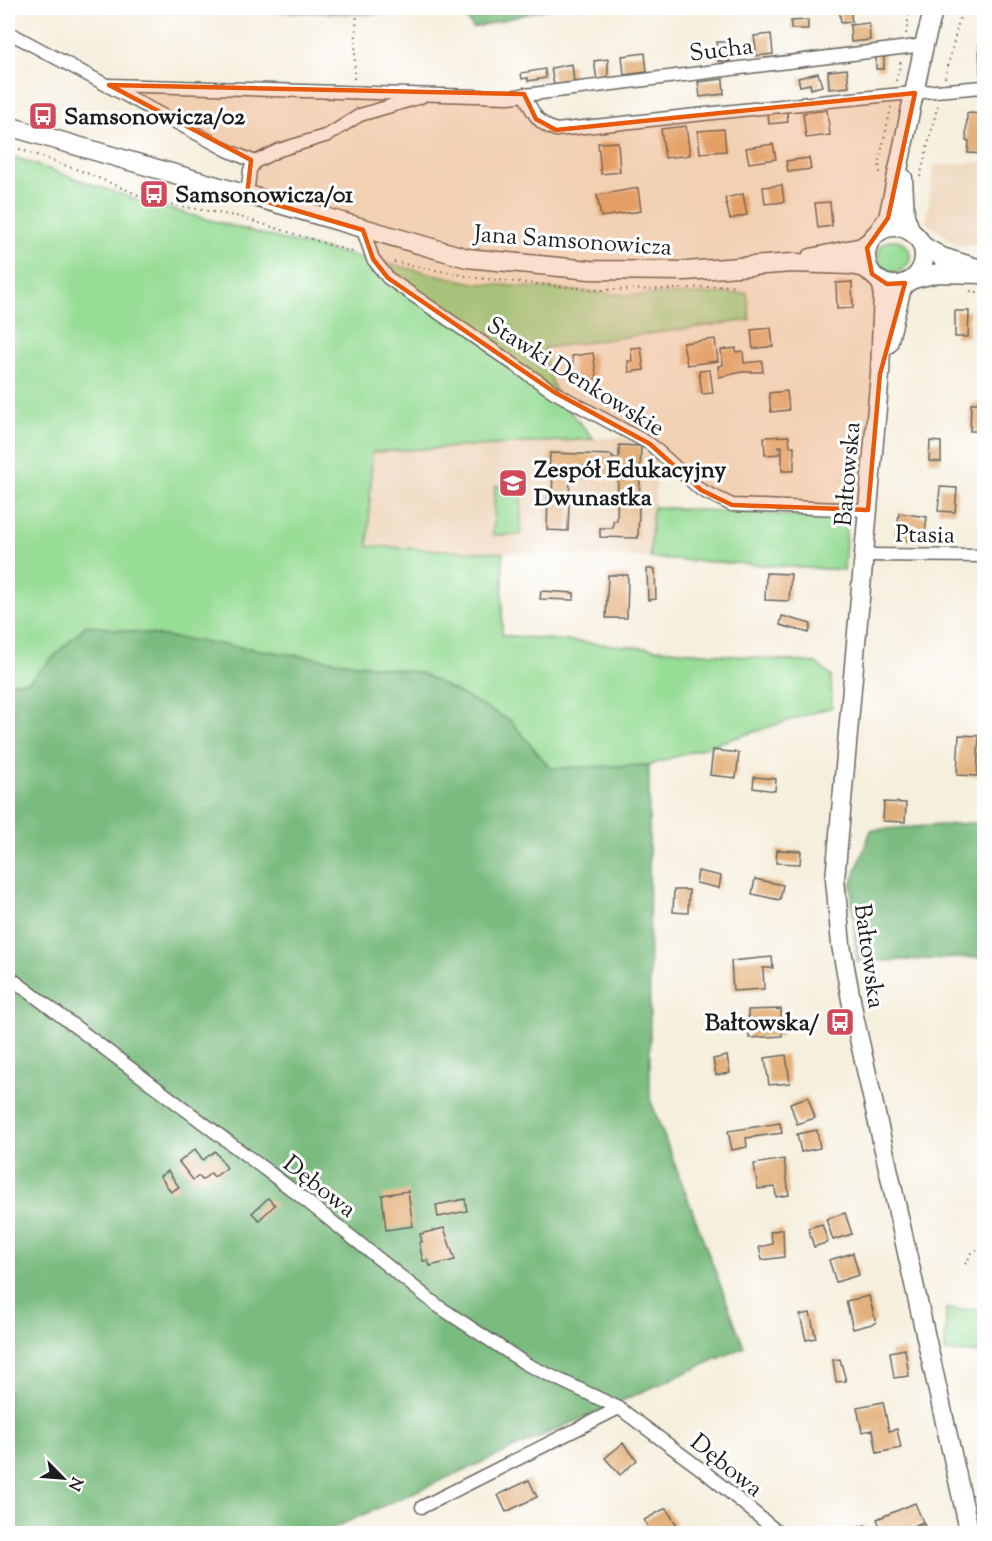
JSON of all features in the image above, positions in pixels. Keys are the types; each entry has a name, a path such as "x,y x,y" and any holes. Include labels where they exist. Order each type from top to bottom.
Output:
{"main road":[{"path":"934,8 924,45 888,218 875,236 866,257 876,277 887,284 938,273 984,273"},
{"name":"Jana Samsonowicza","path":"8,126 363,230 467,258 590,270 686,271 792,263 851,265 865,268 876,277"},
{"path":"902,149 905,216 917,239 923,264 909,281"},
{"path":"875,236 894,227 917,239 942,257 984,273"},
{"name":"Jana Samsonowicza","path":"792,263 862,247 875,236"},
{"name":"Bałtowska","path":"876,277 883,288 880,374 835,879 841,945 864,1063 970,1533"},
{"name":"Bałtowska","path":"880,374 901,291 909,281"}],"street":[{"path":"8,32 227,150 255,162"},
{"name":"Sucha","path":"438,95 475,94 509,97 924,45"},
{"path":"109,85 354,90 438,95"},
{"path":"524,94 536,118 545,127 556,130 804,101 893,97 984,87"},
{"path":"247,196 250,170 255,162 279,150 328,135 360,115 419,97 438,95"},
{"name":"Stawki Denkowskie","path":"363,230 373,259 388,278 554,392 650,444 701,490 732,505 868,510"},
{"name":"Ptasia","path":"865,555 984,556"},
{"name":"Dębowa","path":"8,976 295,1192 438,1306 526,1364 619,1408 705,1472 780,1533"},
{"path":"422,1507 619,1408"}],"path":[{"path":"354,90 357,8"},
{"path":"881,183 879,162 904,48 910,8"},
{"path":"919,183 962,8"},
{"path":"965,1264 972,1253 984,1246"}],"highlighted area":[{"path":"109,85 524,94 536,119 556,130 915,93 888,218 867,248 872,274 887,284 905,283 880,374 868,510 732,505 701,490 650,444 554,392 388,278 373,259 363,230 247,196 251,160"}],"shaded area":[{"path":"984,162 984,245 957,245 926,222 934,165"},
{"name":"Zespół Edukacyjny Dwunastka","path":"624,437 658,459 650,558 368,547 372,452"}],"green space":[{"path":"144,8 446,8 372,14"},
{"path":"459,8 550,8 473,28"},
{"path":"8,155 140,201 291,242 474,283 629,295 747,293 750,320 545,348 547,365 560,399 594,439 372,452 368,546 503,553 502,635 816,663 831,676 832,707 649,765 550,768 511,721 421,673 86,625 29,682 8,683"},
{"path":"894,240 905,245 910,256 905,267 894,272 883,267 878,256 883,245"},
{"path":"495,486 522,487 520,535 493,535"},
{"path":"653,507 847,519 844,570 650,558"},
{"path":"86,625 421,673 511,721 550,768 649,765 650,1099 744,1347 333,1528 329,1533 8,1534 8,683 29,681"},
{"path":"984,822 984,957 857,962 851,885 871,830"},
{"path":"946,1309 984,1310 984,1353 945,1352"}],"building":[{"path":"839,8 850,8 852,22 841,23"},
{"path":"808,20 808,29 791,29 791,21"},
{"path":"869,23 870,40 851,42 850,25"},
{"path":"771,34 773,54 757,56 754,36"},
{"path":"717,42 729,42 730,61 718,61"},
{"path":"979,45 984,45 984,73 980,74"},
{"path":"876,52 884,52 884,69 876,69"},
{"path":"645,53 647,72 624,75 622,56"},
{"path":"608,59 608,79 597,80 594,61"},
{"path":"572,64 574,82 554,85 551,68"},
{"path":"545,69 546,78 528,81 528,78 522,79 521,73"},
{"path":"847,69 849,87 829,89 828,71"},
{"path":"818,73 822,86 811,89 810,84 800,86 798,78"},
{"path":"723,79 724,94 700,97 698,82"},
{"path":"827,110 830,135 806,138 803,113"},
{"path":"787,112 788,122 769,124 768,114"},
{"path":"967,113 984,114 984,154 968,153"},
{"path":"686,126 690,155 665,158 661,129"},
{"path":"724,129 726,151 700,153 698,131"},
{"path":"618,142 620,172 601,174 598,143"},
{"path":"773,144 776,159 749,163 746,148"},
{"path":"809,158 811,169 788,172 786,161"},
{"path":"782,185 784,202 765,204 763,187"},
{"path":"638,188 641,211 601,217 597,195"},
{"path":"743,194 747,215 730,219 725,198"},
{"path":"830,202 832,226 818,228 815,203"},
{"path":"852,282 853,308 837,309 836,283"},
{"path":"955,311 969,311 968,337 955,337"},
{"path":"771,328 773,346 753,349 751,330"},
{"path":"715,339 718,361 687,365 683,343"},
{"path":"641,347 644,370 629,372 628,361 632,361 631,348"},
{"path":"736,348 736,352 743,351 744,363 762,361 763,372 742,372 719,377 718,366 723,365 721,350"},
{"path":"593,353 597,379 575,382 572,356"},
{"path":"710,370 713,393 702,394 699,371"},
{"path":"787,391 789,410 771,412 769,393"},
{"path":"971,403 984,403 984,431 970,431"},
{"path":"789,436 790,446 794,446 794,471 782,471 782,446 779,446 780,454 765,455 764,437"},
{"path":"930,441 941,442 941,462 929,461"},
{"path":"619,445 641,446 638,538 600,537 600,528 613,528 613,521 617,521 618,478 570,476 568,531 547,530 548,494 552,494 553,475 549,475 550,453 612,455 612,458 619,458"},
{"path":"940,487 957,488 955,512 938,511"},
{"path":"899,513 927,517 924,542 896,539"},
{"path":"647,569 655,569 656,599 648,600"},
{"path":"766,573 791,574 789,601 765,600"},
{"path":"608,575 628,575 627,618 606,618"},
{"path":"541,591 574,593 574,600 540,599"},
{"path":"782,616 811,624 809,633 780,625"},
{"path":"959,735 979,736 977,776 957,775"},
{"path":"713,750 739,753 736,778 710,775"},
{"path":"754,777 776,779 775,791 753,788"},
{"path":"884,802 906,803 905,822 883,821"},
{"path":"777,850 801,851 800,864 776,863"},
{"path":"698,871 721,876 719,888 696,883"},
{"path":"755,879 783,885 780,900 752,894"},
{"path":"674,890 689,890 688,913 673,912"},
{"path":"772,957 773,968 763,968 764,989 733,991 731,961"},
{"path":"781,1009 782,1036 749,1038 748,1010"},
{"path":"786,1055 790,1083 769,1085 765,1058"},
{"path":"727,1056 730,1073 716,1075 713,1059"},
{"path":"808,1097 815,1118 797,1124 790,1103"},
{"path":"780,1123 782,1133 746,1138 747,1147 732,1150 728,1131"},
{"path":"817,1130 820,1148 801,1152 797,1134"},
{"path":"195,1149 203,1160 215,1151 227,1168 214,1177 211,1173 202,1180 199,1176 193,1180 179,1162"},
{"path":"784,1159 789,1195 776,1197 775,1187 758,1189 754,1164"},
{"path":"168,1171 179,1187 171,1192 160,1176"},
{"path":"408,1191 413,1226 386,1230 382,1195"},
{"path":"268,1198 275,1205 259,1220 252,1213"},
{"path":"465,1199 467,1211 438,1217 436,1205"},
{"path":"845,1213 852,1234 833,1240 826,1219"},
{"path":"822,1224 828,1242 814,1247 808,1228"},
{"path":"444,1228 455,1260 430,1266 428,1260 423,1261 419,1243 422,1242 420,1234"},
{"path":"783,1229 784,1257 762,1260 759,1247 773,1244 770,1232"},
{"path":"853,1253 859,1275 836,1282 829,1260"},
{"path":"869,1296 876,1323 853,1329 846,1301"},
{"path":"810,1313 816,1338 806,1340 800,1315"},
{"path":"905,1349 909,1376 894,1378 890,1352"},
{"path":"840,1359 846,1381 836,1382 833,1360"},
{"path":"883,1402 889,1431 897,1429 901,1448 877,1453 873,1430 862,1432 857,1407"},
{"path":"623,1443 637,1460 620,1475 605,1458"},
{"path":"529,1480 537,1497 506,1512 498,1495"},
{"path":"915,1503 923,1522 894,1534 883,1534 877,1519"},
{"path":"666,1508 678,1527 667,1534 652,1534 644,1520"},
{"path":"924,1524 928,1534 898,1534 898,1533"},
{"path":"865,1525 868,1534 843,1534 843,1533"}],"place":[{"name":"Samsonowicza/02","path":"43,116"},
{"name":"Samsonowicza/01","path":"154,194"},
{"name":"Zespół Edukacyjny Dwunastka","path":"513,483"},
{"name":"Bałtowska/","path":"840,1022"}]}
